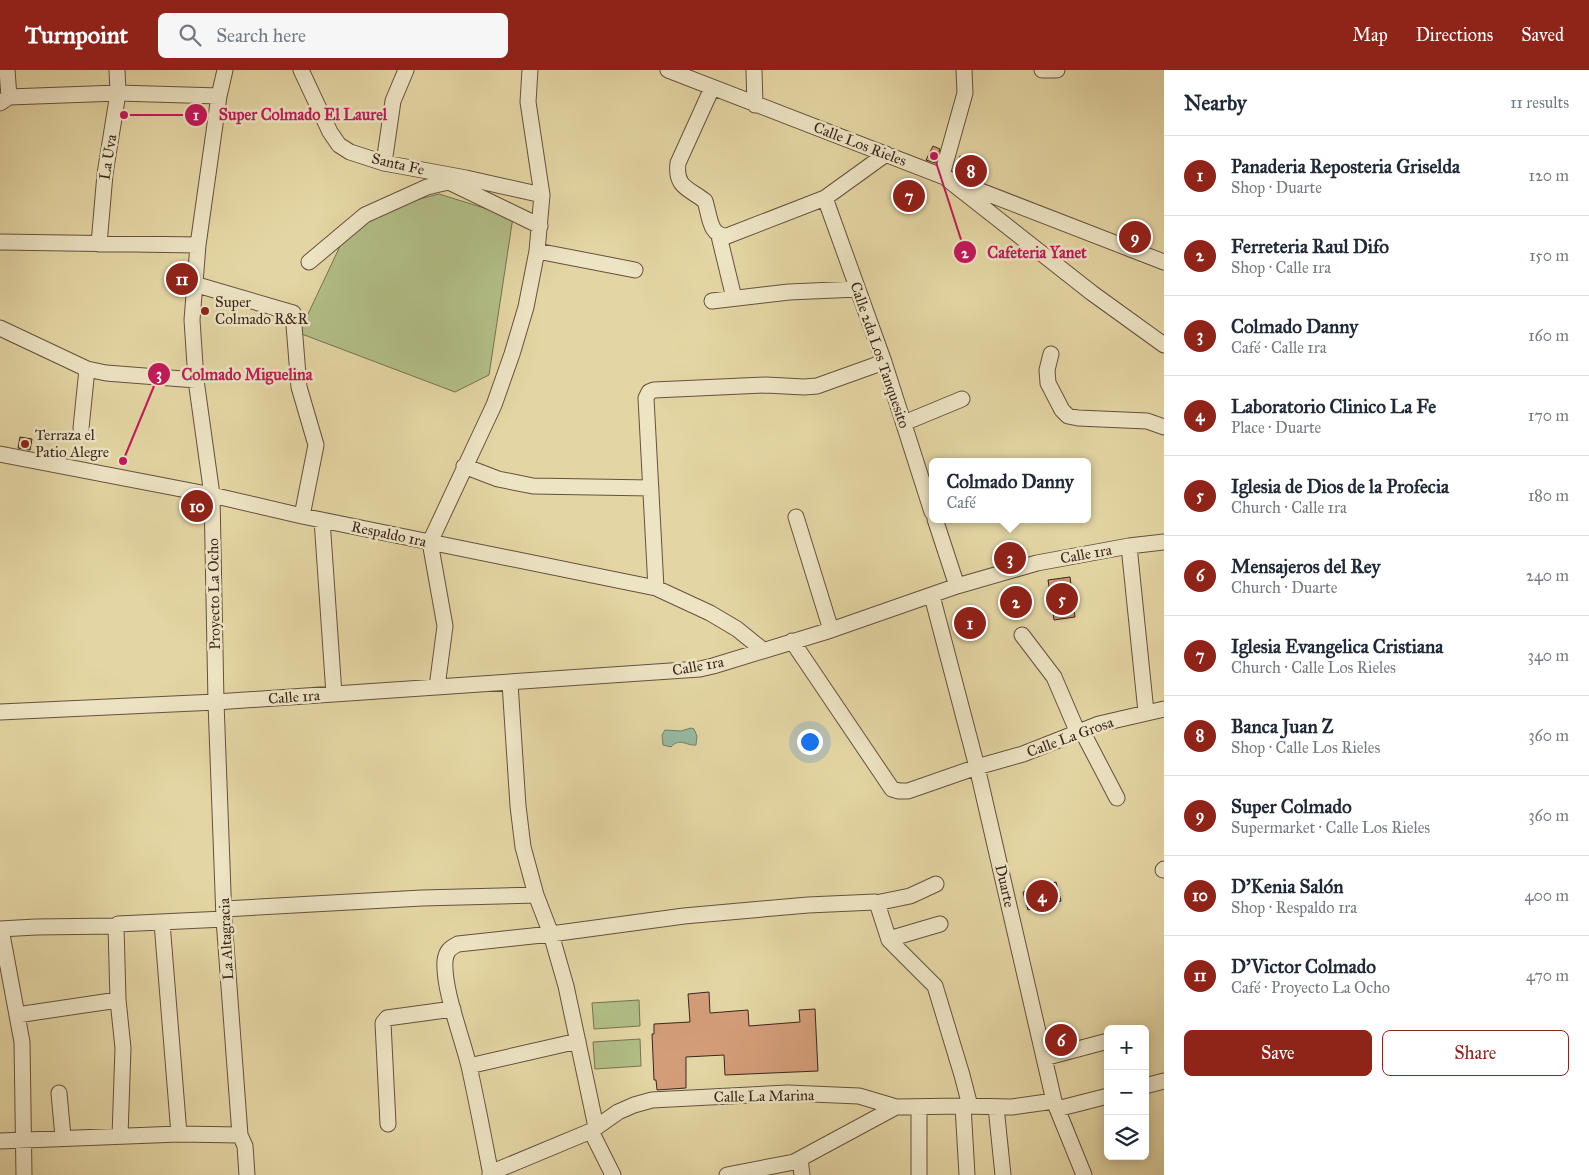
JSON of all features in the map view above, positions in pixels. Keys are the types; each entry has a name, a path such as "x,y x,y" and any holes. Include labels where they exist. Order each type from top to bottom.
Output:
{"street":[{"path":"8,70 4,100 118,93 219,96"},
{"name":"La Uva","path":"99,244 104,174 118,93 117,70"},
{"name":"Proyecto La Ocho","path":"216,702 212,495 196,380 192,320 198,246 219,96 225,70"},
{"name":"Santa Fe","path":"302,70 330,132 339,145 350,152 384,163 466,178 542,195"},
{"path":"384,163 393,101 406,70"},
{"path":"437,687 445,626 430,542 494,405 526,307 537,252 542,195 528,102 530,70"},
{"name":"Calle Los Rieles","path":"668,70 1164,262"},
{"path":"754,70 755,104"},
{"path":"964,70 965,93 942,175 1092,293 1164,346"},
{"path":"1042,70 1057,70"},
{"path":"712,88 678,163 677,174 678,180 683,186 706,201 714,231 719,236 734,298"},
{"path":"719,236 727,236 825,198 886,154"},
{"path":"309,262 365,215 427,187 466,178"},
{"path":"449,182 540,226"},
{"name":"Calle 2da Los Tanquesito","path":"825,198 884,362 929,502"},
{"path":"0,242 198,246"},
{"path":"537,252 635,270"},
{"path":"194,284 293,313 299,387 316,445 302,516"},
{"path":"712,301 789,292 858,289"},
{"path":"0,328 87,369 196,380"},
{"path":"1051,354 1046,370 1048,382 1062,410 1068,416 1147,421 1164,427"},
{"path":"656,588 646,398 649,392 654,390 766,385 804,388 816,386 884,362"},
{"path":"81,428 87,369"},
{"path":"904,423 962,399"},
{"name":"Respaldo 1ra","path":"0,454 212,495 302,516 656,588 710,613 737,629 763,650"},
{"path":"464,466 498,478 533,486 651,488"},
{"path":"796,516 832,630"},
{"path":"322,520 334,694"},
{"path":"936,523 957,586"},
{"name":"Calle 1ra","path":"0,712 216,702 700,669 832,630 957,586 1052,560 1129,546 1164,542"},
{"path":"1129,546 1146,712"},
{"name":"Duarte","path":"932,596 977,767 1055,1105 1084,1175"},
{"path":"1022,635 1054,677 1080,732 1117,798"},
{"name":"Calle La Grosa","path":"792,641 892,789 899,791 908,791 977,767 1023,754 1099,724 1164,709"},
{"path":"510,683 522,839 536,895 552,934 566,986 594,1129 613,1175"},
{"name":"La Altagracia","path":"216,702 224,914 240,1135 245,1146 247,1175"},
{"path":"490,1174 469,1066 453,1008 445,967 445,958 449,949 458,944 552,934 684,916 808,905 876,903 910,896 936,884"},
{"path":"24,1175 22,1042 0,929 44,926 116,926 118,924 162,923 224,914 422,898 536,895"},
{"path":"876,903 889,939 935,986 962,1075 966,1106 967,1175"},
{"path":"162,923 179,1134"},
{"path":"889,939 940,924"},
{"path":"116,926 118,1000 122,1048 120,1136"},
{"path":"17,1015 118,1000"},
{"path":"388,1124 383,1023 387,1018 453,1008"},
{"path":"469,1066 578,1041"},
{"path":"1044,1058 1104,1042"},
{"path":"1149,1085 1164,1081"},
{"path":"59,1093 63,1137"},
{"name":"Calle La Marina","path":"490,1174 594,1129 618,1112 634,1104 652,1100 788,1093 859,1096 896,1107 1012,1107 1055,1105 1104,1097"},
{"path":"727,1175 789,1163 800,1159 896,1107"},
{"path":"919,1175 920,1107"},
{"path":"996,1107 1003,1175"},
{"path":"0,1141 63,1137 179,1134 240,1135"},
{"path":"800,1159 802,1175"}],"shaded area":[{"path":"439,194 513,217 489,375 455,392 299,333 342,242 385,208"},
{"path":"694,729 697,736 696,745 680,742 671,747 663,745 662,735 665,730 681,731"},
{"path":"639,1000 640,1026 594,1029 592,1003"},
{"path":"640,1039 641,1066 595,1069 593,1042"}],"building":[{"path":"933,146 940,149 935,163 926,160"},
{"path":"960,156 978,164 973,176 955,168"},
{"path":"898,184 919,186 917,207 903,205"},
{"name":"Terraza el Patio Alegre","path":"20,437 32,439 30,450 18,448"},
{"path":"183,500 203,504 202,517 181,512"},
{"path":"1070,577 1075,617 1054,620 1048,580"},
{"path":"1016,591 1023,610 1015,613 1008,594"},
{"path":"968,609 979,633 971,637 960,613"},
{"path":"1056,882 1061,901 1028,910 1023,892"},
{"path":"709,992 710,1013 748,1010 749,1026 800,1022 799,1010 815,1009 818,1071 725,1075 724,1055 686,1057 686,1088 657,1090 656,1080 654,1080 652,1034 654,1034 654,1024 690,1022 688,994"},
{"path":"1069,1030 1071,1041 1052,1046 1049,1033"}],"place":[{"name":"Super Colmado El Laurel","path":"124,115"},
{"name":"Cafeteria Yanet","path":"934,156"},
{"name":"Banca Juan Z","path":"971,171"},
{"name":"Iglesia Evangelica Cristiana","path":"909,196"},
{"name":"Super Colmado","path":"1135,237"},
{"name":"D'Victor Colmado","path":"182,279"},
{"name":"Super Colmado R&R","path":"205,311"},
{"name":"Terraza el Patio Alegre","path":"25,444"},
{"name":"Colmado Miguelina","path":"123,461"},
{"name":"D'Kenia Salón","path":"197,506"},
{"name":"Colmado Danny","path":"1010,558"},
{"name":"Iglesia de Dios de la Profecia","path":"1062,599"},
{"name":"Ferreteria Raul Difo","path":"1016,602"},
{"name":"Panaderia Reposteria Griselda","path":"970,623"},
{"name":"Laboratorio Clinico La Fe","path":"1042,896"},
{"name":"Mensajeros del Rey","path":"1061,1040"}]}
